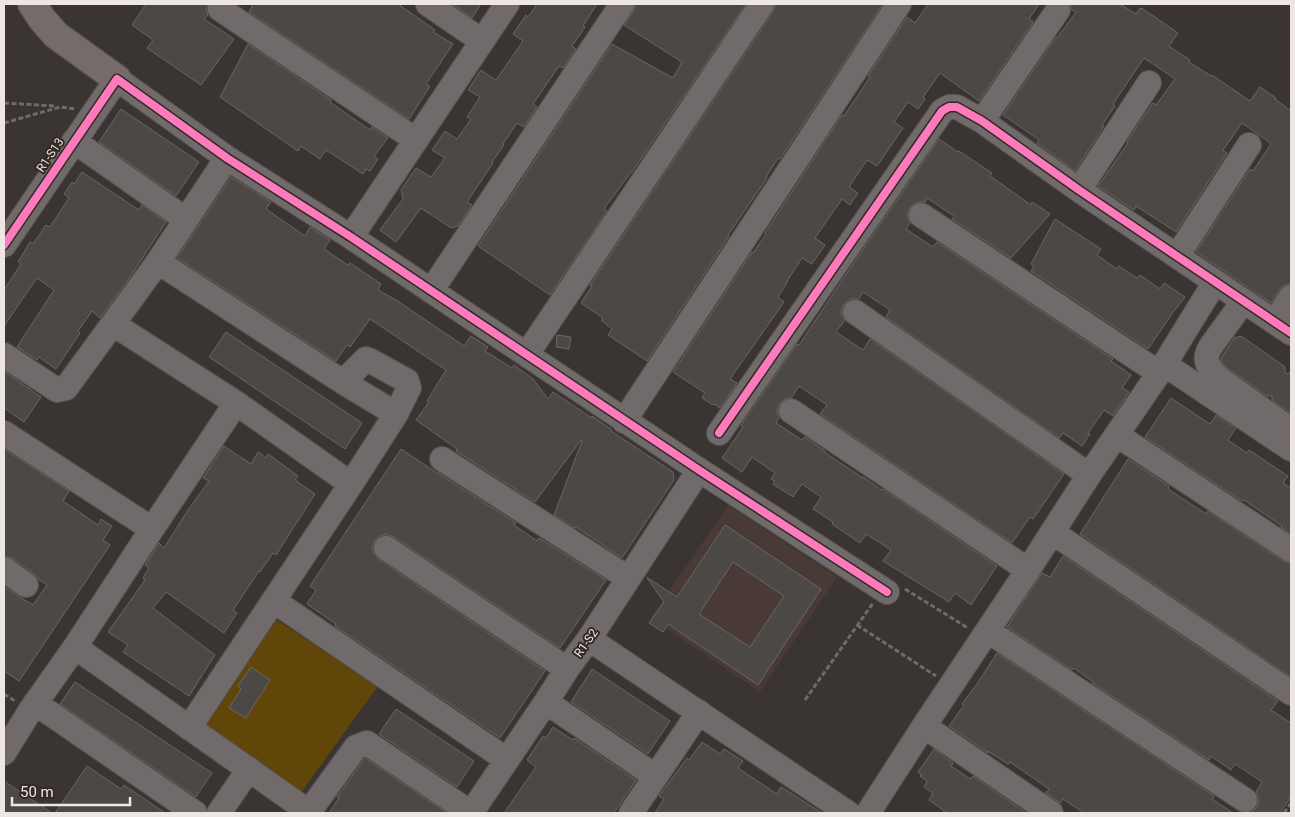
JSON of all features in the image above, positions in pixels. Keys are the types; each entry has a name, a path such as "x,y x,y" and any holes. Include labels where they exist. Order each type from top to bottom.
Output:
{"main road":[{"path":"32,4 56,35 117,79"}],"street":[{"path":"428,4 482,40"},
{"path":"351,237 506,4"},
{"path":"431,291 622,4"},
{"path":"527,354 762,4"},
{"path":"624,421 899,4"},
{"path":"220,9 416,140"},
{"path":"982,121 1058,10"},
{"name":"R1-S13","path":"4,245 117,79"},
{"path":"117,79 227,158 351,237 624,421 886,592"},
{"path":"1079,190 1149,83"},
{"path":"720,433 942,111 949,107 958,107 982,121 1079,190 1283,328 1291,297"},
{"path":"74,141 185,219"},
{"path":"1177,256 1249,145"},
{"path":"4,355 57,390 66,388 158,262 227,158"},
{"path":"921,214 1291,450"},
{"path":"158,262 343,382 396,414"},
{"path":"868,813 1089,475 1162,368 1215,282"},
{"path":"1243,302 1206,353 1206,361 1217,377 1291,430"},
{"path":"855,312 1089,475"},
{"path":"113,324 236,403 351,484"},
{"path":"189,728 351,484 396,414 409,388 407,381 366,359 343,382"},
{"path":"4,753 36,702 75,647 236,403"},
{"path":"791,411 1028,570"},
{"path":"4,433 152,529"},
{"path":"1117,435 1291,550"},
{"path":"442,459 628,578"},
{"name":"R1-S2","path":"471,813 589,639 699,470"},
{"path":"1052,532 1291,692"},
{"path":"386,548 567,669"},
{"path":"4,569 26,585"},
{"path":"274,601 507,760"},
{"path":"986,634 1244,800"},
{"path":"589,639 848,813"},
{"path":"75,647 309,813 356,747 367,743 471,813"},
{"path":"36,702 195,813"},
{"path":"546,702 655,776"},
{"path":"631,813 699,712"},
{"path":"924,726 1051,813"},
{"path":"219,813 249,769"}],"path":[{"path":"4,103 60,106 94,111"},
{"path":"4,123 60,106"},
{"path":"805,700 875,599 895,588 904,588 986,634"},
{"path":"857,625 951,686"},
{"path":"1284,813 1291,803"}],"shaded area":[{"path":"728,505 837,577 760,692 651,618"},
{"path":"272,617 378,686 300,794 201,725"}],"building":[{"path":"146,4 208,4 206,9 208,15 204,19 234,39 201,85 147,48 153,40 132,25"},
{"path":"253,4 398,4 435,30 433,32 453,44 426,84 430,86 409,119 249,12"},
{"path":"452,4 481,4 472,18"},
{"path":"537,4 597,4 572,46 576,49 563,68 559,66 533,104 537,107 524,127 517,123 503,144 493,163 467,202 472,205 458,226 451,228 421,208 396,242 380,230 403,199 401,190 416,168 431,177 445,158 432,150 445,131 457,139 471,119 467,117 480,97 468,90 481,70 496,80 523,41 513,34 526,15 528,17"},
{"path":"636,4 746,4 632,172 604,209 607,211 550,295 478,246 612,44 673,78 682,62 624,25"},
{"path":"776,4 883,4 780,159 778,158 767,178 647,361 608,335 612,329 601,320 603,318 581,303 592,286 590,285 773,12"},
{"path":"928,4 1039,4 1029,19 1033,22 979,101 940,73 923,97 925,99 918,109 908,102 894,122 903,128 877,166 867,160 849,187 858,193 850,205 842,199 815,238 825,245 812,264 802,258 778,297 784,302 730,379 737,383 720,408 713,405 702,398 705,393 673,372 752,252 766,234 842,115 844,116 870,77 868,76 907,17 915,23"},
{"path":"1070,4 1120,4 1136,14 1140,8 1143,9 1178,33 1169,46 1190,60 1189,62 1250,101 1260,87 1291,111 1291,283 1280,289 1271,303 1196,252 1250,169 1253,171 1271,144 1242,123 1223,150 1227,153 1176,232 1136,206 1134,210 1098,186 1153,103 1156,105 1175,79 1156,66 1144,58 1113,104 1115,106 1102,125 1104,126 1075,171 1037,143 1039,140 1003,115 1056,37 1076,12 1071,9"},
{"path":"248,44 331,100 330,102 370,130 372,127 388,138 374,156 378,159 370,171 366,169 363,174 326,150 320,159 301,146 298,151 220,97"},
{"path":"121,109 199,162 176,196 99,142"},
{"path":"939,139 992,173 990,176 1031,205 1032,202 1050,214 1011,258 952,219 954,216 927,198 925,202 915,203 910,207 907,215 910,223 906,229 933,247 937,242 1113,359 1111,361 1131,375 1122,388 1129,392 1113,416 1104,410 1088,433 1090,434 1082,446 1063,433 1059,438 886,317 890,310 863,292 859,299 850,299 844,304 841,311 842,317 845,320 836,332 863,350 870,339 1064,474 1033,519 1030,517 1012,543 820,414 827,405 799,386 792,397 785,399 779,404 777,411 779,417 776,423 802,440 805,437 824,452 883,489 997,566 971,605 955,593 949,602 883,561 891,550 866,534 860,543 832,524 833,522 813,509 821,497 802,484 793,497 773,484 775,481 771,479 775,473 752,457 742,472 722,458 743,427 741,425 797,344 799,345"},
{"path":"82,172 139,210 142,205 166,222 128,280 100,318 92,311 56,369 39,357 37,360 17,347 54,290 37,278 4,326 4,290 21,264 18,262 30,242 33,244 46,225 50,227 69,198 64,194"},
{"path":"231,177 271,202 266,209 305,236 310,227 330,240 324,249 348,265 350,263 381,284 378,290 464,346 471,336 488,347 485,351 512,368 514,365 533,379 548,399 553,392 592,418 592,416 611,431 673,472 674,480 622,558 576,527 554,515 581,440 535,502 456,451 457,449 416,420 429,402 427,401 446,370 370,319 350,347 347,345 336,361 177,258"},
{"path":"1055,219 1101,249 1097,255 1117,269 1119,266 1137,278 1140,275 1160,289 1164,283 1185,297 1148,349 1031,271 1034,266 1031,264"},
{"path":"226,332 362,423 345,449 209,357"},
{"path":"557,335 571,337 569,349 556,347"},
{"path":"1241,336 1284,366 1286,374 1291,372 1291,413 1272,400 1272,396 1267,396 1226,367 1222,362 1221,358 1234,338"},
{"path":"4,371 41,397 24,422 4,408"},
{"path":"1171,398 1210,424 1216,415 1236,428 1228,440 1247,453 1249,450 1288,476 1283,483 1291,488 1291,534 1244,500 1242,501 1145,437"},
{"path":"224,446 251,464 258,452 266,458 268,454 298,476 295,480 315,494 276,555 273,553 233,610 237,613 224,633 166,592 153,608 215,655 189,696 123,652 128,645 108,632 145,580 143,578 149,568 145,565 159,543 164,548 209,481 203,478"},
{"path":"4,449 69,491 63,501 98,525 101,519 112,526 103,540 110,545 19,681 4,671 4,586 33,605 47,585 12,558 4,556"},
{"path":"401,449 516,523 514,525 537,541 539,538 606,580 560,648 394,537 386,534 375,540 372,548 378,559 545,671 500,738 335,626 336,624 307,604 316,590 310,586"},
{"path":"1128,459 1169,486 1168,489 1206,514 1208,511 1283,561 1291,564 1291,677 1080,534"},
{"path":"725,525 821,589 758,685 668,624 663,632 649,623 664,602 647,578 677,597","holes":["733,562 784,596 750,647 699,614"]},
{"path":"1063,556 1278,701 1271,710 1291,723 1291,797 1280,813 1247,813 1252,812 1257,807 1259,800 1256,792 1262,782 1235,764 1231,770 1211,756 1209,760 1092,683 1074,668 1072,670 1007,627 1042,573 1050,577"},
{"path":"997,653 1214,796 1212,799 1233,813 1084,813 1063,799 1060,803 1046,793 1049,789 1010,762 1008,764 988,751 988,753 949,726"},
{"path":"251,667 270,680 246,718 229,708 241,689 238,686"},
{"path":"592,669 670,721 648,754 571,702"},
{"path":"75,682 212,773 196,797 60,704"},
{"path":"396,709 474,761 457,787 379,734"},
{"path":"553,727 573,740 574,738 636,780 614,813 504,813 536,767 527,760 543,736 546,738"},
{"path":"702,742 720,754 724,749 743,761 738,768 777,794 781,787 822,813 655,813 664,799 659,796 687,758 689,760"},
{"path":"934,749 953,763 951,766 970,779 973,776 1026,813 947,813 929,800 933,793 924,787 927,781 918,772"},
{"path":"365,758 447,813 329,813 339,798 337,797"},
{"path":"87,766 121,789 124,785 165,813 55,813"},
{"path":"4,781 52,813 4,813"}],"cycle path":[{"path":"4,245 117,79 227,158 351,237 699,470 887,592"},
{"path":"719,433 942,111 949,107 957,107 982,121 1079,190 1291,333"}]}
